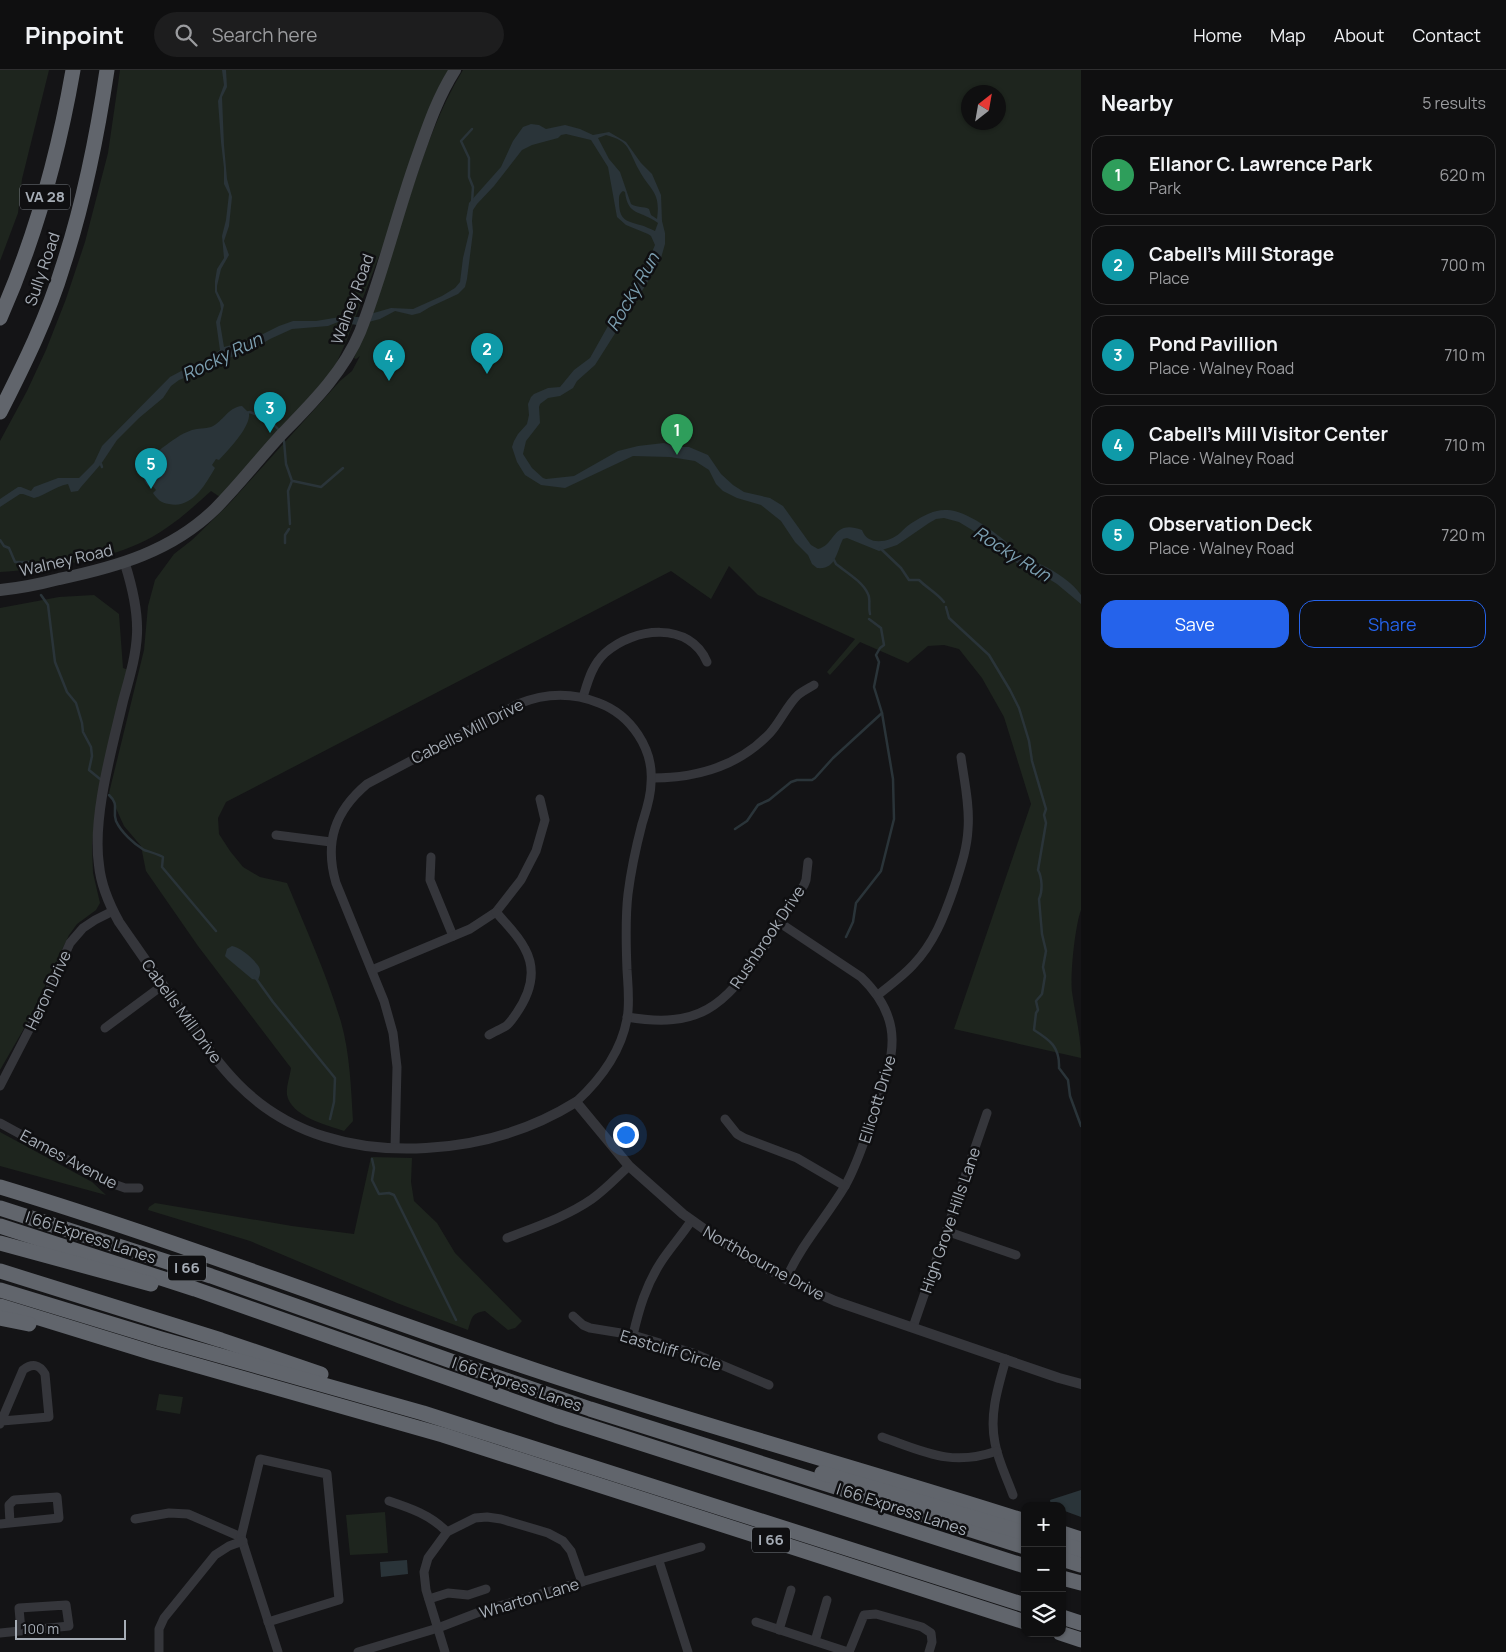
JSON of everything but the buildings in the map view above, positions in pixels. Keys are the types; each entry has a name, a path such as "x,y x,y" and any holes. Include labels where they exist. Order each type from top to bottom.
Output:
{"highway":[{"name":"Sully Road","path":"0,318 23,266 42,206 56,155 73,70"},
{"name":"Sully Road","path":"0,412 36,336 63,268 78,216 99,124 107,70"},
{"path":"0,399 36,336"},
{"path":"0,1188 236,1264 453,1342 569,1381 1021,1520"},
{"name":"I 66","path":"0,1208 211,1276 590,1408 1021,1546"},
{"path":"0,1218 295,1315 372,1333"},
{"name":"I 66 Express Lanes","path":"0,1226 187,1286 556,1416 1021,1565"},
{"path":"0,1243 297,1324"},
{"path":"5,1273 281,1360 423,1412"},
{"path":"0,1290 161,1339 423,1412 1021,1604"},
{"name":"I 66","path":"0,1306 130,1347 443,1435 1021,1621"},
{"path":"0,1318 130,1347"},
{"path":"590,1408 722,1444 1021,1532"},
{"path":"1066,1534 1081,1539"},
{"path":"1066,1545 1081,1550"},
{"path":"1066,1560 1081,1565"},
{"path":"1066,1579 1081,1583"},
{"path":"1066,1618 1081,1623"},
{"path":"1066,1635 1081,1640"}],"main road":[{"name":"Walney Road","path":"0,590 48,582 125,564 184,534 215,509 336,375 350,354 360,330 424,138 439,98 455,70"}],"street":[{"name":"Cabells Mill Drive","path":"125,564 135,602 137,620 136,647 102,797 98,853 100,874 108,901 162,985 228,1074 269,1111 304,1130 330,1140 375,1147 395,1148 437,1148 488,1139 536,1123 576,1102 592,1086 606,1068 618,1046 627,1017 627,900 652,778 648,755 642,741 634,728 604,704 583,697 548,696 525,701 367,784 357,792 343,810 331,842 332,864 336,883 390,1018 397,1067 395,1148"},
{"path":"583,697 589,676 598,661 613,646 633,636 663,633 678,635 692,640 702,649 707,662"},
{"path":"652,778 696,775 737,759 755,747 770,733 798,695 814,685"},
{"path":"878,995 913,966 926,950 946,913 963,862 968,828 968,812 961,757"},
{"path":"372,970 470,929 496,912 521,880 536,851 545,820 540,799"},
{"path":"276,835 331,842"},
{"path":"431,857 430,880 453,936"},
{"name":"Rushbrook Drive","path":"627,1017 650,1021 674,1020 700,1013 725,998 743,979 804,885 808,862"},
{"name":"Heron Drive","path":"0,1086 48,993 70,943 83,928 113,911"},
{"path":"489,1035 506,1026 516,1013 527,994 531,975 530,962 525,948 496,912"},
{"name":"Ellicott Drive","path":"780,923 861,977 878,995 887,1012 892,1030 892,1056 888,1072 854,1170 804,1245 786,1278"},
{"path":"105,1028 162,985"},
{"name":"Northbourne Drive","path":"576,1102 629,1166 691,1221 720,1241 786,1278 835,1301 1081,1384"},
{"name":"High Grove Hills Lane","path":"913,1328 987,1113"},
{"path":"725,1120 737,1134 744,1138 797,1158 845,1186"},
{"name":"Eames Avenue","path":"0,1123 113,1185 125,1188 140,1188"},
{"path":"507,1238 583,1205 601,1193 629,1166"},
{"path":"633,1335 650,1281 661,1262 691,1221"},
{"path":"946,1231 1016,1255"},
{"name":"Eastcliff Circle","path":"573,1316 582,1325 590,1328 633,1335 693,1353 769,1385"},
{"path":"1006,1360 994,1406 994,1430 996,1451 1013,1495"},
{"path":"29,1365 42,1368 45,1374 48,1417 1,1422 23,1370 29,1365"},
{"path":"882,1437 934,1455 952,1459 978,1457 996,1451"},
{"path":"268,1622 339,1600 327,1474 260,1459 242,1539 268,1622 278,1652"},
{"path":"0,1524 10,1523 59,1518 57,1498 14,1500 9,1505 10,1523"},
{"path":"388,1501 428,1516 439,1523 447,1532"},
{"path":"135,1518 169,1513 188,1514 242,1539"},
{"path":"445,1652 424,1580 425,1566 428,1558 447,1532 475,1518 487,1517 501,1519 548,1533 563,1542 571,1551 582,1582"},
{"path":"159,1652 159,1629 164,1618 215,1555 242,1539"},
{"name":"Wharton Lane","path":"358,1652 438,1628 482,1611 659,1561 701,1547"},
{"path":"659,1561 688,1652"},
{"path":"429,1599 448,1593 475,1594 486,1589"},
{"path":"779,1630 791,1590"},
{"path":"815,1641 827,1600"},
{"path":"0,1633 21,1631 69,1626 66,1605 19,1608 21,1631"},
{"path":"756,1622 849,1652 864,1615 876,1614 922,1627 931,1634 932,1642 929,1652"}],"shaded area":[{"path":"0,70 49,70 22,179 18,213 0,261"},
{"path":"120,70 451,70 346,342 330,377 220,497 211,491 168,527 148,539 123,550 89,560 34,569 0,572 0,441 27,391 46,350 85,242 108,153"},
{"path":"463,70 1081,70 1081,910 1072,963 1072,992 1081,1058 954,1029 1031,804 1004,717 982,678 959,649 944,645 928,646 908,663 860,642 830,675 827,672 855,639 758,595 729,566 711,599 671,571 226,802 218,818 219,834 243,867 260,877 287,883 323,969 344,1034 350,1071 353,1121 344,1131 310,1119 295,1109 290,1102 287,1092 291,1068 198,946 146,871 141,846 124,826 109,793 144,650 148,606 155,580 174,554 192,540 228,505 340,381 352,371 360,356 356,359 354,358 377,298 421,164 439,116"},
{"path":"94,595 119,614 123,668 128,670 98,794 92,845 93,873 100,903 96,910 77,924 69,935 30,1018 0,1070 0,608 59,597"},
{"path":"0,1132 92,1182 106,1195 0,1166"},
{"path":"371,1157 412,1158 411,1182 414,1201 437,1223 455,1253 522,1321 515,1328 508,1330 485,1311 480,1312 471,1319 468,1330 397,1303 250,1241 148,1210 155,1203 292,1226 354,1234"},
{"path":"159,1394 183,1397 180,1414 156,1410"},
{"path":"385,1512 388,1553 350,1555 346,1515"}],"water":[{"name":"Rocky Run","path":"222,70 226,70 227,87 222,97 224,145 227,179 232,197 229,226 224,241 229,255 221,269 217,286 217,291 224,305 220,323 224,347 251,340 293,321 360,317 391,308 413,309 442,296 455,288 460,282 469,233 466,219 469,203 501,167 513,141 523,127 531,124 539,125 546,129 565,125 593,135 609,132 626,142 641,163 652,174 661,195 665,244 661,258 652,275 595,365 577,381 573,388 560,396 548,398 540,404 540,423 526,441 523,454 532,468 546,479 574,476 618,451 664,443 676,447 689,447 708,455 721,474 744,492 770,498 783,506 811,545 818,549 824,547 840,530 845,528 852,527 862,530 869,539 879,541 891,539 911,523 930,513 939,510 955,511 972,518 989,529 1029,561 1042,565 1063,578 1081,595 1081,604 1057,584 1041,574 1018,564 1001,549 977,533 959,522 944,518 936,519 929,523 897,545 879,551 847,538 843,539 832,563 823,568 817,568 812,564 808,555 795,542 781,521 761,505 737,498 723,491 716,484 709,470 695,461 670,457 633,456 565,488 541,485 525,475 517,462 512,447 518,434 527,424 529,415 528,404 531,397 548,388 560,387 574,370 590,358 613,317 644,271 655,245 651,236 626,225 617,217 608,167 591,140 566,134 522,150 494,186 477,204 473,210 473,232 467,279 465,287 458,294 420,313 412,315 395,311 380,319 357,325 338,322 328,326 292,329 255,348 179,380 171,386 163,398 117,440 101,464 78,491 71,492 68,484 34,498 20,494 0,507 0,499 18,487 31,491 34,487 58,478 79,478 94,463 102,446 170,377 202,363 220,350 216,322 221,309 215,292 215,281 217,269 224,258 222,236 229,194 224,184 218,101 224,85","holes":["606,135 620,140 627,147 643,177 654,192 658,210 657,219 651,215 649,209 631,204 620,172 609,159 598,138","623,191 632,209 658,223 655,231 624,218 620,212 619,201"]},
{"path":"242,406 249,413 249,419 243,431 219,460 216,459 212,465 215,468 197,494 184,503 177,505 161,502 153,493 156,490 151,484 148,486 144,480 144,470 149,460 162,448 180,436 192,430 211,427 233,409"},
{"path":"232,946 243,951 257,964 260,972 258,980 252,979 225,956 227,949"},
{"path":"1081,1490 1081,1517 1066,1511 1066,1502 1050,1502 1050,1500"},
{"path":"407,1560 408,1574 381,1577 380,1562"}],"waterway":[{"path":"472,129 461,141 469,158 469,177 473,187 472,203"},
{"path":"246,413 250,412 262,417 279,430"},
{"path":"284,441 286,464 292,481 288,491 290,524"},
{"path":"293,481 321,487 343,468"},
{"path":"285,543 285,535 289,529"},
{"path":"0,540 4,546 9,548 15,562 31,562 33,571"},
{"path":"880,548 901,568 909,580 919,580 944,602"},
{"path":"834,560 836,564 866,590 870,614"},
{"path":"41,595 48,605 55,662 67,692 76,703 83,732 91,747 92,756 89,770 100,779"},
{"path":"946,607 949,618 989,655 1019,708 1029,741 1032,761 1046,809 1044,815 1046,823 1038,870 1042,884 1039,899 1042,934 1046,951 1043,967 1045,976 1042,994 1036,1001 1038,1010 1034,1030 1045,1037 1056,1049 1059,1068 1068,1080 1070,1096 1081,1126"},
{"path":"846,937 853,922 856,903 881,871 894,819 893,779 882,713 874,687 879,662 876,655 884,645 881,628 869,619"},
{"path":"735,829 747,821 758,805 769,800 791,782 815,778 833,758 882,713"},
{"path":"109,795 114,802 116,821 121,829 144,850 163,857 162,867 216,931"},
{"path":"255,977 335,1078 334,1102 330,1119"},
{"path":"372,1159 374,1168 372,1180 379,1194 389,1193 394,1195 456,1320"}],"place":[{"name":"Cabell's Mill Storage","path":"487,374"},
{"name":"Cabell's Mill Visitor Center","path":"389,381"},
{"name":"Pond Pavillion","path":"270,433"},
{"name":"Ellanor C. Lawrence Park","path":"677,455"},
{"name":"Observation Deck","path":"151,489"}]}
